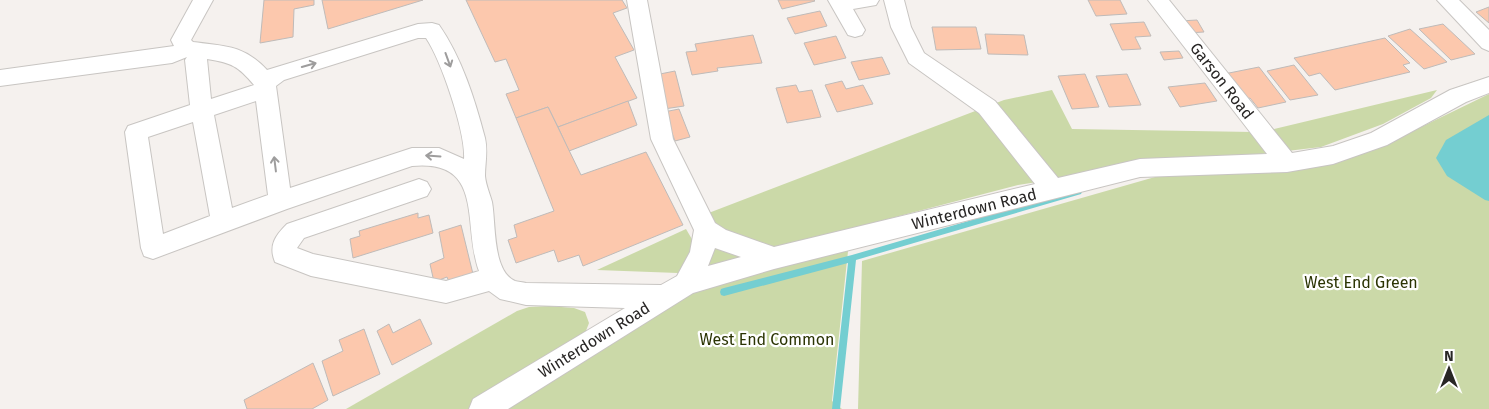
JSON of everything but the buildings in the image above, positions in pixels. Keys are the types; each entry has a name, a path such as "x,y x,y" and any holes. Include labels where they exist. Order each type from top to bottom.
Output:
{"street":[{"path":"203,0 180,40 193,50 196,60 202,110 223,222"},
{"path":"637,0 662,139 699,219 706,230 718,238 774,258"},
{"path":"856,30 840,2 869,0"},
{"path":"894,0 900,27 916,58 988,107 1053,189"},
{"name":"Garson Road","path":"1158,0 1287,162"},
{"path":"1447,0 1489,43"},
{"path":"474,180 457,164 443,156 429,154 412,156 280,201 153,248 136,132 265,87 277,74 418,31 432,30 438,37 447,57 471,127 476,151 474,180 480,203 483,241 494,278 507,290 526,294 663,297"},
{"path":"0,78 193,50 232,55 248,63 265,87 280,201"},
{"name":"Winterdown Road","path":"483,409 686,284 774,258 1140,168 1287,162 1333,155 1379,139 1458,96 1489,85"},
{"path":"418,189 296,230 286,242 284,254 311,265 446,292 494,278"},
{"path":"686,284 702,255 706,243 706,230"}],"green space":[{"path":"1052,90 1072,129 1253,132 1270,130 1437,90 1431,98 1383,124 1321,147 1076,176 1018,185 773,249 736,237 721,228 706,214 1004,100"},
{"name":"West End Green","path":"1489,94 1489,409 858,409 862,261 1169,173 1384,145"},
{"path":"686,229 693,241 694,252 678,273 597,270"},
{"name":"West End Common","path":"849,242 832,401 842,409 498,409 691,289"},
{"path":"715,246 742,257 707,268"},
{"path":"529,307 574,308 585,312 589,323 584,336 474,409 346,409 517,311"}],"water":[{"path":"1489,115 1489,201 1447,176 1436,158 1446,140"}],"waterway":[{"path":"852,258 1078,192"},
{"path":"724,292 852,258"},
{"path":"836,409 852,258"}]}
